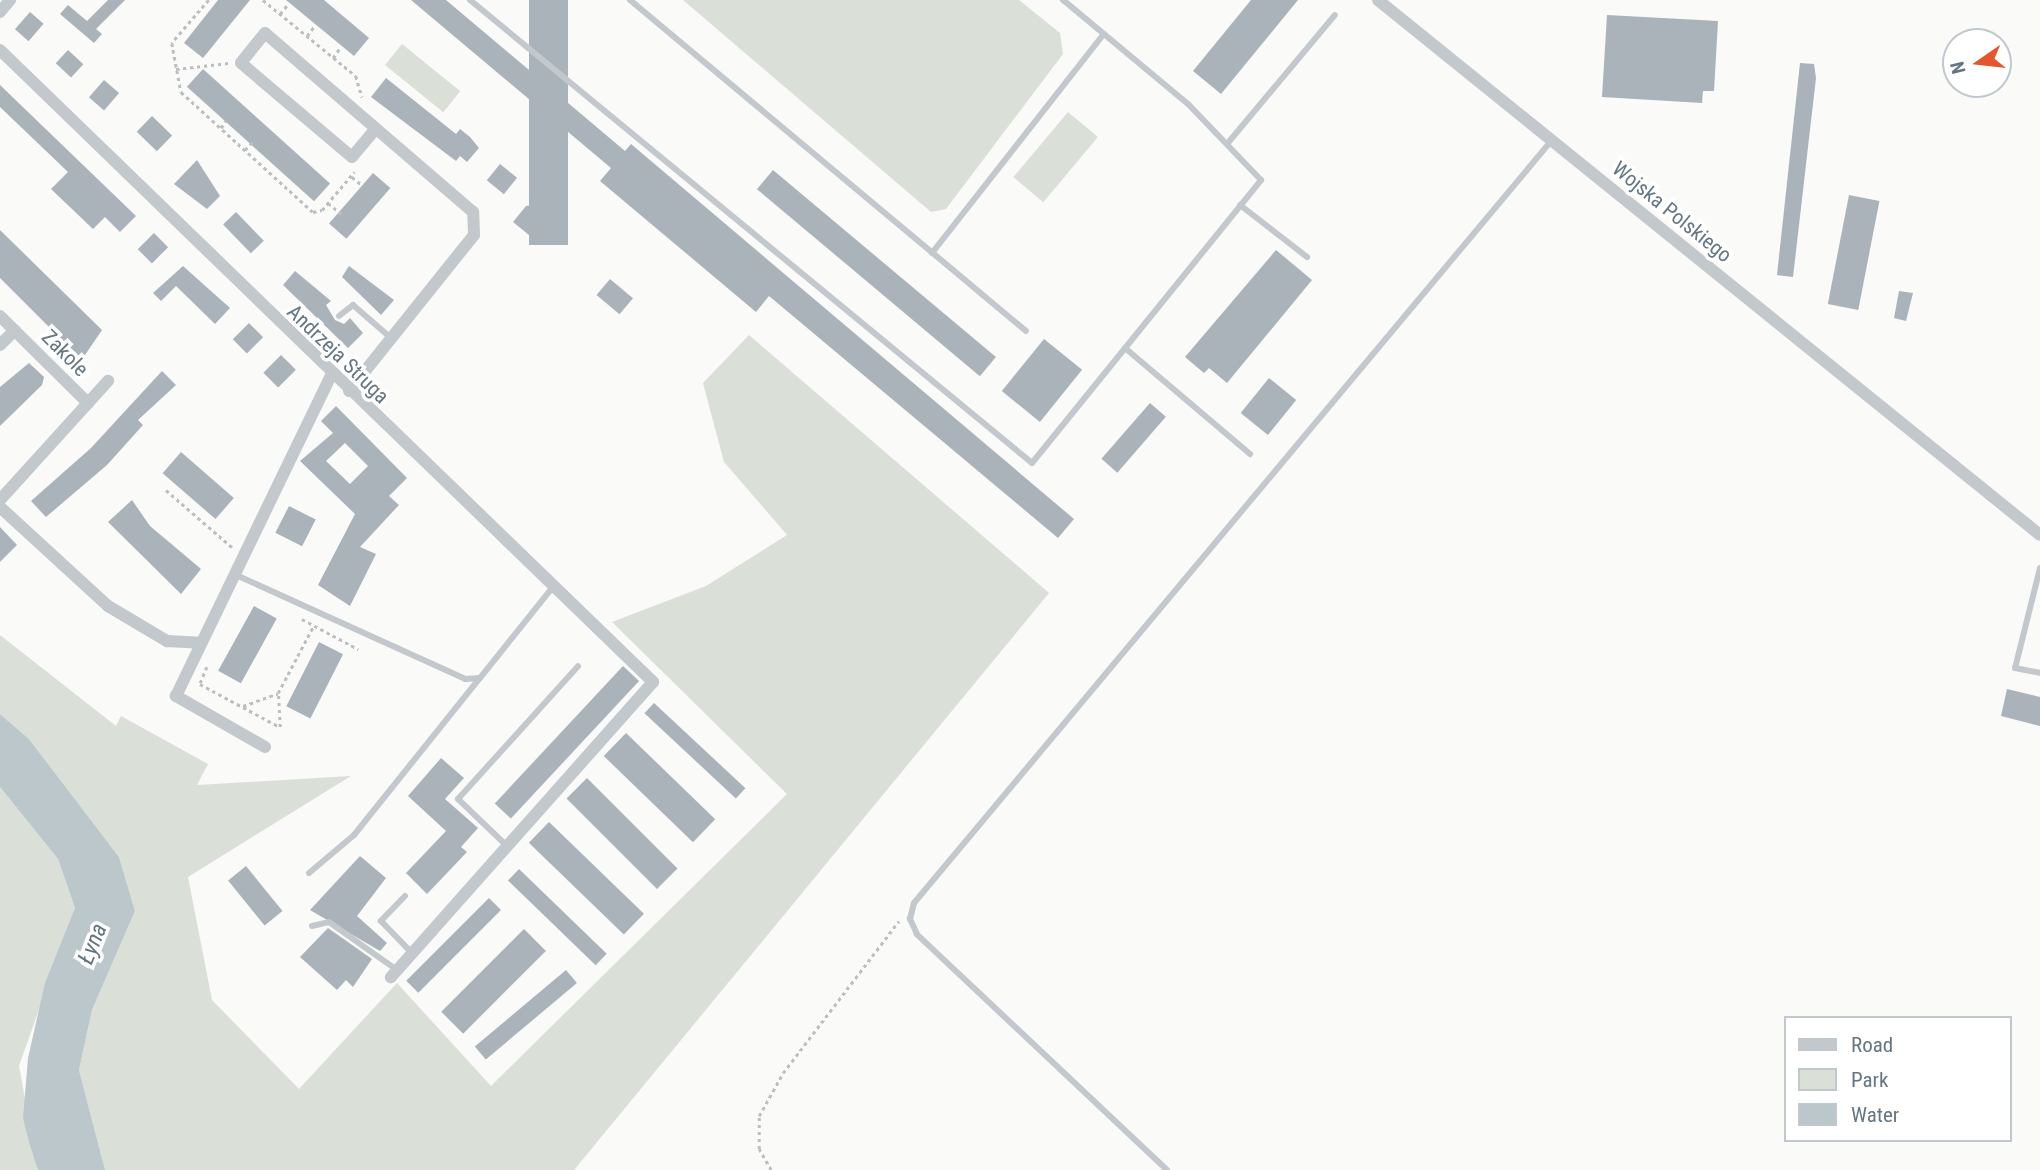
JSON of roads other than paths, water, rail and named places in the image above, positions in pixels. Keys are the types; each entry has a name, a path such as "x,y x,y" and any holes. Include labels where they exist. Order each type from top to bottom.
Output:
{"street":[{"path":"0,12 10,0"},
{"name":"Wojska Polskiego","path":"1378,0 2040,535"},
{"path":"349,391 476,233 473,212 265,33 241,63 352,157 375,130"},
{"name":"Andrzeja Struga","path":"0,50 331,376 653,682 507,846"},
{"name":"Zakole","path":"0,316 88,403"},
{"name":"Zakole","path":"0,345 15,330"},
{"path":"265,747 176,696 331,376"},
{"path":"0,500 108,381"},
{"path":"0,507 108,606 167,640 200,643"},
{"path":"394,973 507,846"}],"lane":[{"path":"470,0 1032,464 1261,180 1227,144 1063,0"},
{"path":"630,0 1026,331"},
{"path":"1227,144 1335,15"},
{"path":"932,253 1104,34"},
{"path":"1167,1170 917,934 910,919 914,903 1552,140"},
{"path":"1240,205 1307,257"},
{"path":"339,316 353,305 392,340"},
{"path":"1125,348 1250,454"},
{"path":"2040,568 2015,668 2040,673"},
{"path":"234,574 465,680 480,678"},
{"path":"309,873 354,835 553,587"},
{"path":"507,846 458,799 578,666"},
{"path":"405,896 381,921 412,954"},
{"path":"312,926 329,922 394,973"}],"water":[{"name":"Łyna","path":"0,714 29,739 119,857 135,911 92,1010 79,1070 105,1170 38,1170 23,1118 28,1058 45,983 75,908 58,859 0,787"}]}
